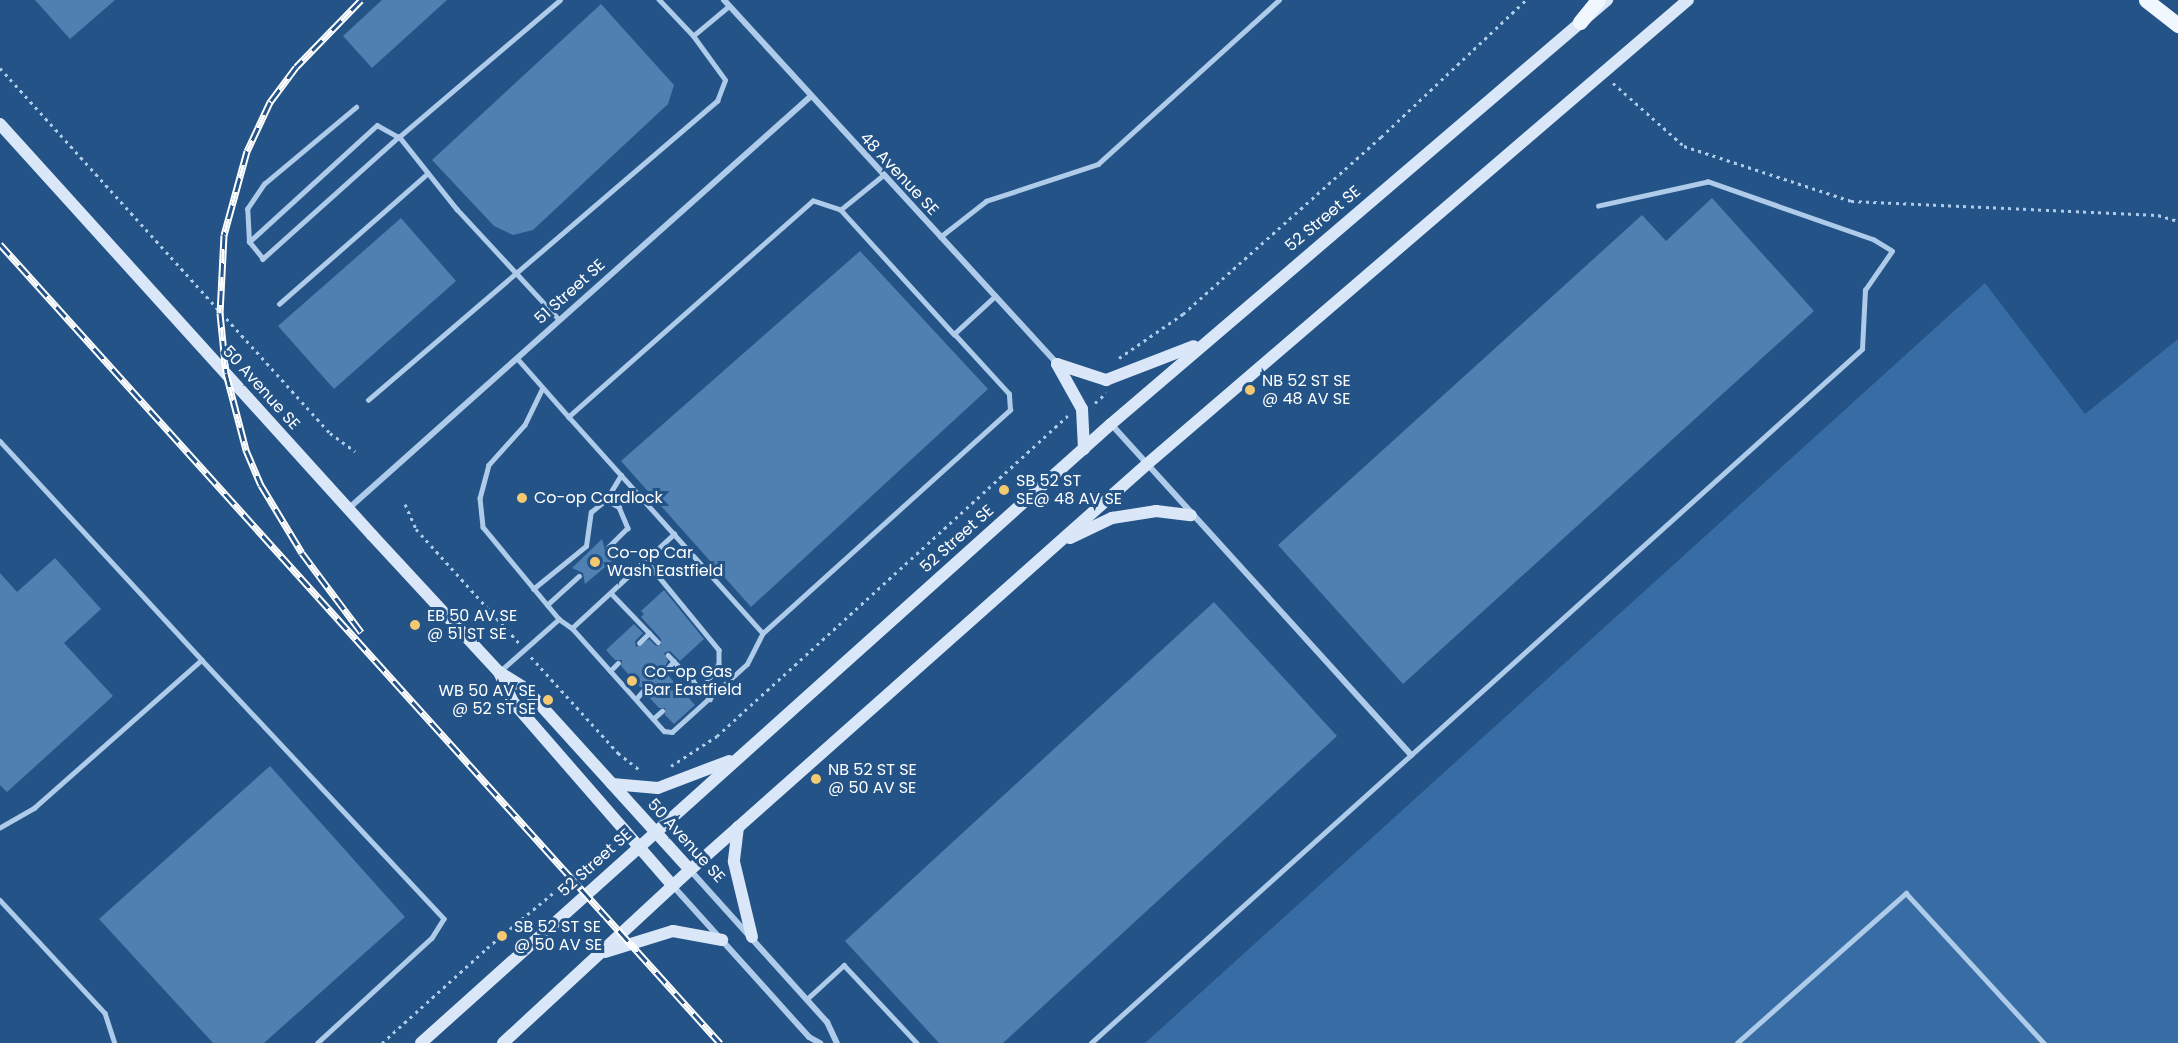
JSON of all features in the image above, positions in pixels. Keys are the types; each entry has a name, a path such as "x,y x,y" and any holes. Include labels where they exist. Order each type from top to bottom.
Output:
{"main road":[{"path":"1580,22 1598,0"},
{"name":"52 Street SE","path":"421,1043 1111,424 1607,0"},
{"path":"503,1043 690,870 1146,465 1688,0"},
{"path":"2146,0 2178,25"},
{"path":"2155,0 2178,25"},
{"name":"50 Avenue SE","path":"0,123 348,509 499,672 526,689 690,870"},
{"path":"1057,364 1106,380 1206,341"},
{"path":"1057,364 1082,409 1084,448"},
{"path":"1056,545 1112,518 1156,511 1191,515"},
{"name":"50 Avenue SE","path":"499,672 513,702 673,886"},
{"path":"612,784 658,788 738,757"},
{"path":"738,827 734,862 752,937"},
{"path":"598,955 658,933 685,932 722,940"}],"street":[{"name":"48 Avenue SE","path":"726,3 1057,364"},
{"name":"51 Street SE","path":"348,509 810,96"},
{"path":"1111,424 1191,515 1411,755"},
{"name":"50 Avenue SE","path":"690,870 827,1022 837,1043"},
{"name":"50 Avenue SE","path":"673,886 809,1037 820,1043"}],"lane":[{"path":"356,107 264,184 247,210 249,242 263,259 399,137 560,0"},
{"path":"368,400 717,101 725,80 693,36 659,0"},
{"path":"940,237 986,201 1098,164 1279,0"},
{"path":"693,36 726,3"},
{"path":"249,242 377,125 399,137 428,173 559,320"},
{"path":"279,304 428,173"},
{"path":"842,210 883,176"},
{"path":"1091,1043 1862,349 1865,290 1892,251 1874,240 1708,182 1599,206"},
{"path":"543,388 525,425 489,465 480,498 483,527 559,619 572,628 664,731 672,732 747,664 763,633 1010,410 1009,394 842,210 813,201 569,417"},
{"path":"954,334 995,296"},
{"path":"517,358 763,633"},
{"path":"0,441 444,919 432,938 318,1043"},
{"path":"533,589 586,546 591,512 606,500 621,475"},
{"path":"606,500 619,507 628,528 609,547"},
{"path":"572,628 674,534"},
{"path":"646,561 719,650 719,664 702,690"},
{"path":"547,605 579,576"},
{"path":"611,593 658,642"},
{"path":"499,672 559,619"},
{"path":"639,643 649,633"},
{"path":"669,655 710,699"},
{"path":"0,828 35,808 202,660"},
{"path":"665,671 674,661"},
{"path":"610,671 618,663"},
{"path":"683,692 693,681"},
{"path":"636,699 643,691"},
{"path":"653,718 662,711"},
{"path":"1737,1043 1906,893 2044,1043"},
{"path":"0,900 105,1013 115,1043"},
{"path":"807,999 844,965 916,1043"}],"path":[{"path":"0,68 330,433 355,451"},
{"path":"1603,73 1684,146 1851,201 2147,214 2178,221"},
{"path":"382,1043 487,948 606,849"}],"shaded area":[{"path":"1985,283 2085,414 2178,339 2178,1043 1145,1043"}],"building":[{"path":"35,0 115,0 70,39"},
{"path":"382,0 447,0 372,68 343,36"},
{"path":"601,4 674,85 668,104 533,230 513,235 494,226 432,160"},
{"path":"1712,198 1814,311 1403,684 1278,545 1642,215 1666,241"},
{"path":"401,218 456,281 334,389 278,326"},
{"path":"860,251 988,389 751,607 621,461"},
{"name":"Co-op Car Wash Eastfield","path":"602,539 605,550 618,556 585,584 583,573 572,568"},
{"path":"55,558 101,609 64,643 113,696 7,792 0,785 0,573 17,592"},
{"path":"664,590 704,639 680,661 670,651 664,653 668,661 661,673 668,675 680,689 680,695 686,695 695,705 674,724 665,715 665,708 659,708 646,694 646,688 640,687 621,666 622,660 615,660 606,650 634,624 643,633 635,641 636,647 649,639 656,646 661,645 661,639 641,617 644,614 641,611"},
{"path":"1214,602 1337,736 1003,1043 939,1043 845,941"},
{"path":"270,766 405,917 264,1043 213,1043 99,919"}],"railway":[{"path":"361,0 296,67 270,102 247,151 224,235 220,313 226,373 246,450 261,485 302,553 361,632"},
{"path":"0,244 720,1043"}],"place":[{"name":"NB 52 ST SE @ 48 AV SE","path":"1250,390"},
{"name":"SB 52 ST SE@ 48 AV SE","path":"1004,490"},
{"name":"Co-op Cardlock","path":"522,498"},
{"name":"Co-op Car Wash Eastfield","path":"595,562"},
{"name":"EB 50 AV SE @ 51 ST SE","path":"415,625"},
{"name":"Co-op Gas Bar Eastfield","path":"632,681"},
{"name":"WB 50 AV SE @ 52 ST SE","path":"548,700"},
{"name":"NB 52 ST SE @ 50 AV SE","path":"816,779"},
{"name":"SB 52 ST SE @ 50 AV SE","path":"502,936"}]}
